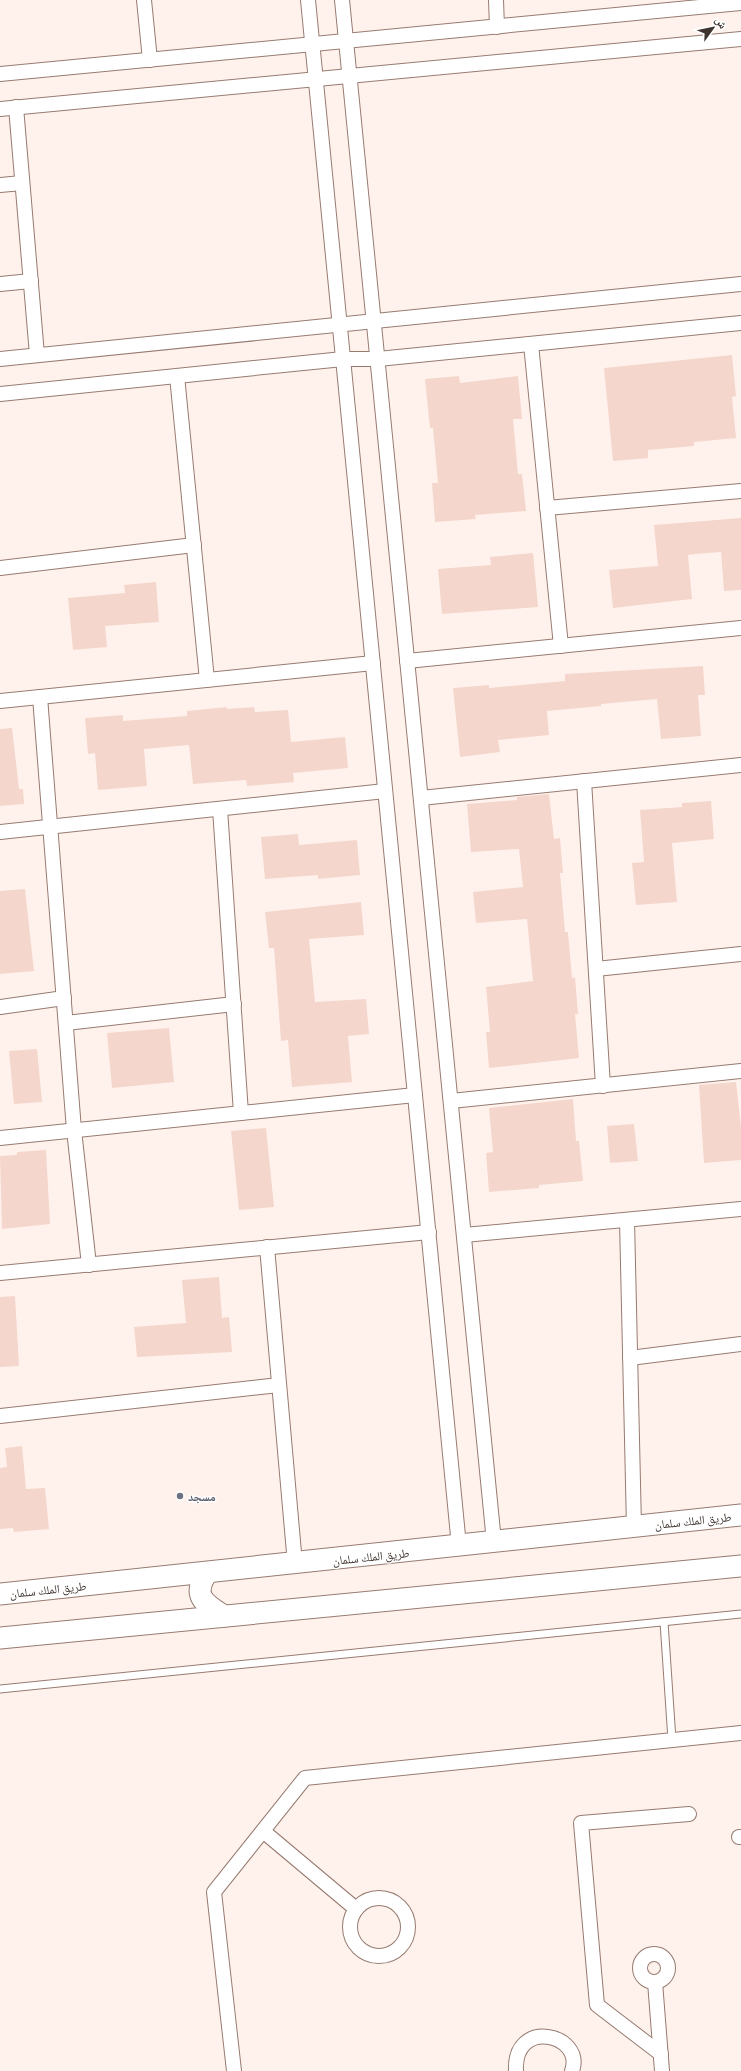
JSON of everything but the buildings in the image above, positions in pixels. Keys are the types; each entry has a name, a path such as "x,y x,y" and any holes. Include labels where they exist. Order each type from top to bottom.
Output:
{"main road":[{"name":"طريق الملك سلمان","path":"0,1594 295,1564 741,1515"},
{"path":"0,1638 741,1566"},
{"path":"207,1573 201,1582 199,1589 202,1598 208,1606 224,1616"}],"street":[{"path":"144,0 150,60"},
{"path":"308,0 459,1546"},
{"path":"342,0 494,1542"},
{"path":"496,0 497,27"},
{"path":"0,74 741,3"},
{"path":"0,109 741,39"},
{"path":"16,107 37,355"},
{"path":"0,185 22,183"},
{"path":"0,284 31,282"},
{"path":"0,359 741,284"},
{"path":"0,394 343,359 378,359 741,323"},
{"path":"531,344 561,646"},
{"path":"178,376 207,680"},
{"path":"547,508 741,491"},
{"path":"0,568 194,545"},
{"path":"408,661 741,628"},
{"path":"0,701 373,663"},
{"path":"40,697 74,1130 89,1265"},
{"path":"421,798 741,765"},
{"path":"584,781 603,1086"},
{"path":"0,832 386,791"},
{"path":"220,809 241,1113"},
{"path":"596,969 741,954"},
{"path":"0,1007 64,998"},
{"path":"66,1023 234,1004"},
{"path":"451,1101 741,1071"},
{"path":"0,1138 415,1095"},
{"path":"464,1235 741,1209"},
{"path":"627,1220 634,1527"},
{"path":"0,1273 429,1232"},
{"path":"267,1247 295,1564"},
{"path":"630,1358 741,1344"},
{"path":"0,1416 279,1385"},
{"path":"234,2071 214,1892 305,1778 741,1732"},
{"path":"661,2054 597,2005 581,1823 689,1814"},
{"path":"263,1831 356,1909"},
{"path":"381,1898 393,1902 401,1908 407,1921 408,1931 402,1944 396,1951 384,1956 370,1954 358,1947 350,1933 350,1923 356,1909 359,1905 371,1899 381,1898"},
{"path":"655,1982 662,2071"},
{"path":"516,2071 516,2061 519,2050 525,2043 536,2037 546,2036 559,2039 566,2046 573,2058 572,2071"}],"lane":[{"path":"0,1689 741,1614"},
{"path":"664,1622 672,1740"}],"place":[{"name":"مسجد","path":"180,1496"}]}
